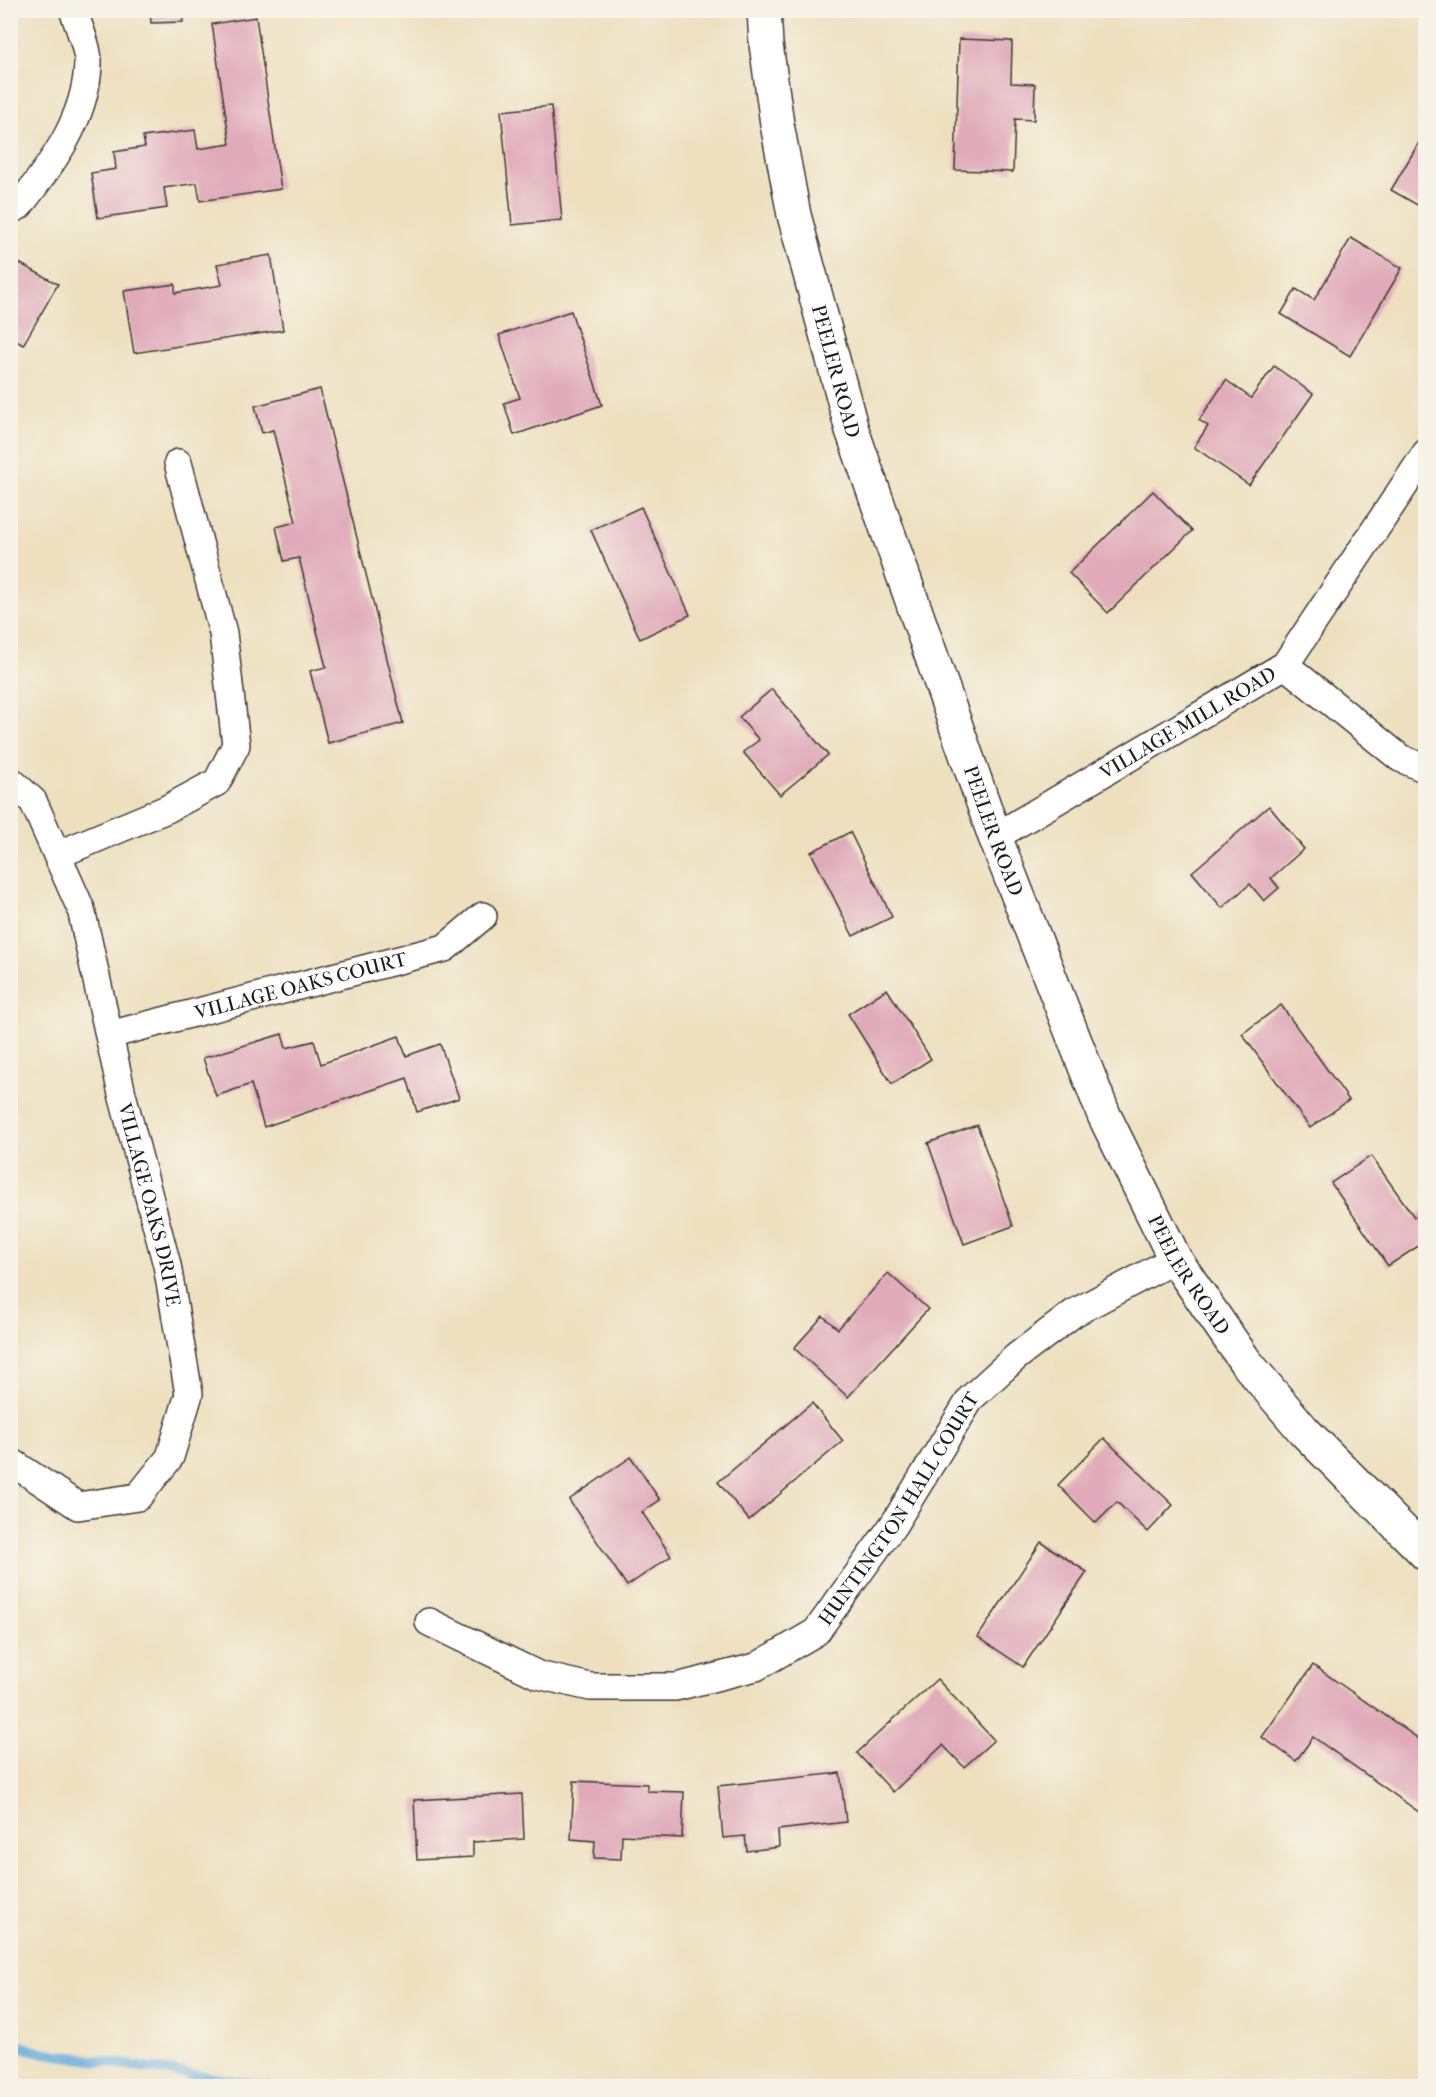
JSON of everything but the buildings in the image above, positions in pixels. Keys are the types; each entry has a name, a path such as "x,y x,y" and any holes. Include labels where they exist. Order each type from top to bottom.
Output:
{"street":[{"path":"10,210 19,206 55,159 80,109 88,62 73,10"},
{"name":"PEELER ROAD","path":"764,10 777,124 794,215 852,430 995,837 1104,1115 1175,1258 1245,1360 1304,1431 1425,1554"},
{"name":"VILLAGE MILL ROAD","path":"995,837 1285,664 1425,453"},
{"path":"57,855 167,809 217,782 236,746 223,633 178,463"},
{"path":"1285,664 1400,758 1425,769"},
{"name":"VILLAGE OAKS DRIVE","path":"10,780 33,801 81,909 122,1094 166,1265 189,1394 170,1457 138,1497 78,1506 10,1461"},
{"name":"VILLAGE OAKS COURT","path":"109,1035 445,948 483,916"},
{"name":"HUNTINGTON HALL COURT","path":"429,1622 538,1675 590,1687 676,1687 756,1667 816,1632 894,1524 971,1398 1016,1357 1074,1313 1175,1258"}],"waterway":[{"path":"10,2042 38,2052 269,2086"}]}
